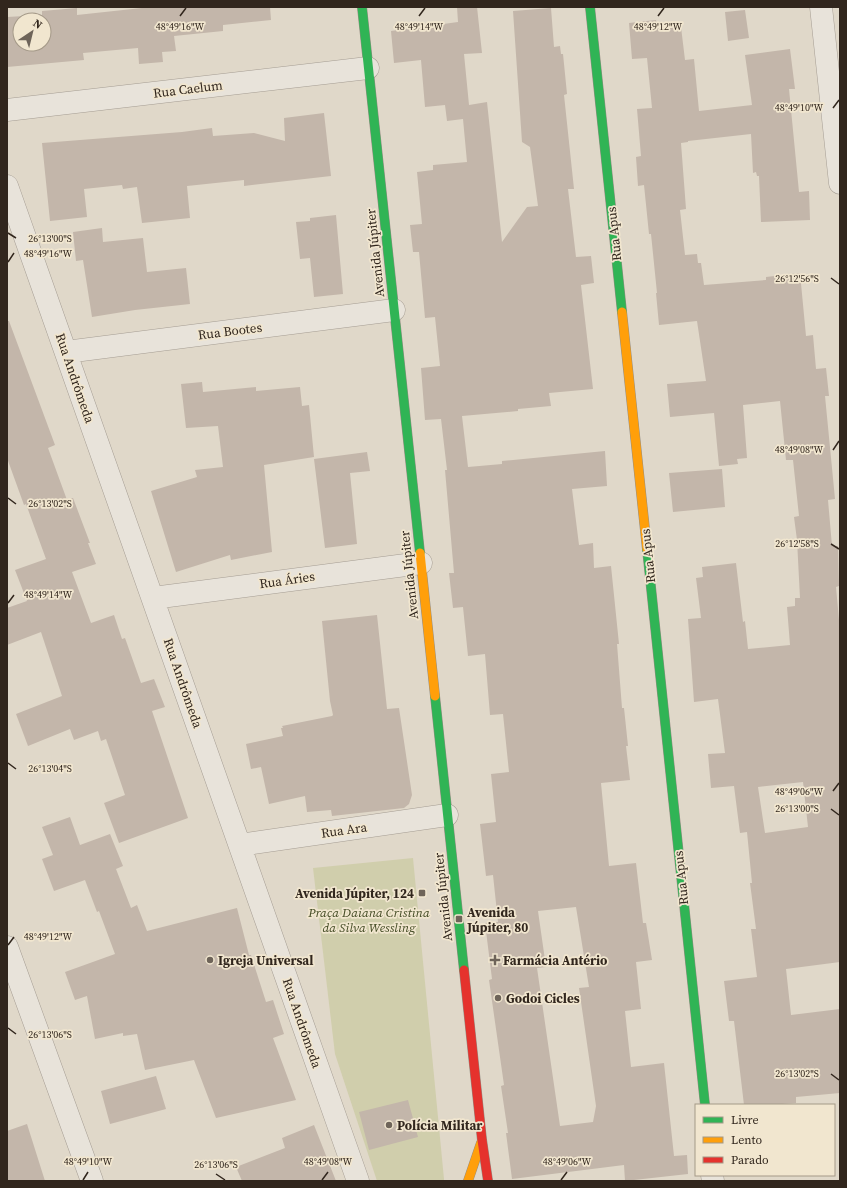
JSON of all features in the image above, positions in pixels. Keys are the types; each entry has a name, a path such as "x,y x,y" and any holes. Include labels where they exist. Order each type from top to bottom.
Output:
{"main road":[{"name":"Avenida Júpiter","path":"362,7 447,815 482,1140 488,1181"},
{"name":"Rua Apus","path":"590,7 705,1104"},
{"name":"Avenida Júpiter","path":"468,1181 482,1140"}],"street":[{"path":"821,7 840,183"},
{"name":"Rua Caelum","path":"7,110 368,68"},
{"name":"Rua Andrômeda","path":"7,186 358,1181"},
{"name":"Rua Bootes","path":"66,352 394,310"},
{"name":"Rua Áries","path":"153,598 421,563"},
{"name":"Rua Ara","path":"240,845 447,815"},
{"path":"7,947 92,1181"}],"green space":[{"name":"Praça Daiana Cristina da Silva Wessling","path":"413,858 444,1181 377,1181 335,1054 313,868"}],"building":[{"path":"151,7 270,7 271,20 223,25 223,31 174,36 176,51 162,52 163,62 139,64 138,48 83,53 84,60 7,67 7,17 12,17 12,52 52,52 52,12 42,11 77,8 77,15"},
{"path":"457,7 477,7 482,53 464,54 469,105 487,102 502,242 527,207 538,206 530,147 522,142 513,11 551,8 554,47 560,46 561,54 563,54 567,94 564,95 574,189 568,189 576,257 591,256 594,283 581,285 593,389 549,393 551,406 518,409 518,411 462,416 468,467 502,464 502,461 605,451 607,486 572,489 579,545 593,543 594,568 611,566 619,644 617,644 622,708 624,708 630,780 601,783 609,866 636,863 643,923 646,923 652,960 636,962 641,1009 625,1011 631,1067 664,1063 674,1156 687,1155 688,1174 625,1181 624,1165 512,1179 506,1133 508,1133 501,1086 504,1085 489,980 492,979 485,923 498,922 493,875 486,876 480,824 496,822 491,774 509,772 503,714 490,715 485,654 468,656 463,607 453,608 449,573 454,573 445,470 447,470 441,419 425,420 421,368 440,366 435,317 425,318 419,252 413,252 410,225 422,224 417,172 433,170 433,165 467,162 463,119 447,121 445,105 425,107 421,60 394,63 391,31 458,22","holes":["576,907 589,987 579,988 596,1106 593,1122 560,1126 537,968 546,967 538,911"]},
{"path":"745,10 749,38 728,41 725,12"},
{"path":"656,20 657,28 681,27 685,60 694,59 699,111 752,105 745,55 790,49 795,89 789,89 799,192 809,191 810,220 761,222 759,176 757,176 756,172 753,173 751,134 681,143 686,209 680,210 685,255 697,254 698,263 701,263 704,285 766,280 766,277 800,273 806,336 813,335 816,369 826,368 829,396 825,396 835,499 828,500 832,546 838,546 839,586 836,587 840,631 840,962 786,969 791,1015 840,1009 840,1093 796,1097 796,1103 744,1104 734,1021 729,1021 724,981 757,977 751,929 756,929 750,883 752,883 747,832 740,833 734,786 711,788 708,754 725,753 718,699 694,702 688,619 701,618 696,578 703,577 702,567 736,563 743,622 745,621 748,649 790,645 787,607 795,606 795,598 800,598 797,540 794,517 799,516 793,460 786,460 780,401 743,405 747,458 737,459 738,464 719,466 714,413 670,417 667,384 706,381 697,321 659,325 651,234 649,234 644,185 638,186 636,157 641,156 637,109 652,108 647,58 632,59 629,23","holes":["803,782 808,827 765,833 758,787"]},
{"path":"324,113 331,176 244,186 244,180 187,186 190,218 142,223 137,187 123,189 122,185 84,189 87,217 50,221 42,143 182,132 212,128 213,136 254,133 285,141 284,118"},
{"path":"336,215 343,294 314,297 310,258 300,259 296,222 310,221 310,218"},
{"path":"102,228 103,242 143,238 147,272 186,268 190,304 135,310 92,317 83,260 76,261 73,232"},
{"path":"7,321 9,321 55,445 48,448 67,500 73,498 90,543 88,543 96,564 72,572 91,623 114,615 122,639 125,638 141,683 154,679 165,707 152,711 188,818 119,843 104,803 125,795 106,739 101,741 98,731 74,740 70,729 28,746 16,714 62,696 41,632 7,645 7,608 27,601 15,570 46,559 7,458"},
{"path":"202,382 203,392 256,387 256,391 300,387 302,406 309,405 314,457 264,465 272,552 231,560 230,555 176,572 151,491 197,477 195,470 223,467 218,426 186,428 181,384"},
{"path":"367,452 370,471 350,473 357,544 325,548 314,459"},
{"path":"722,469 725,507 673,512 669,473"},
{"path":"377,615 387,709 399,708 412,795 409,804 404,808 332,816 331,810 307,812 305,796 269,804 261,767 251,769 246,744 283,736 282,726 332,716 322,621"},
{"path":"70,817 80,845 110,834 123,866 116,869 131,908 137,905 147,931 237,908 249,955 251,955 266,1002 273,1000 284,1034 273,1038 296,1100 216,1118 194,1060 145,1070 137,1034 123,1036 123,1033 95,1039 87,996 75,1000 65,972 115,954 99,911 97,912 85,880 54,891 42,859 53,855 42,827"},
{"path":"156,1076 166,1109 110,1124 101,1091"},
{"name":"Polícia Militar","path":"408,1100 418,1137 369,1150 359,1112"},
{"path":"27,1124 45,1181 7,1181 7,1131"},
{"path":"314,1125 336,1181 242,1181 236,1167 285,1148 282,1138"}],"traffic: fast":[{"path":"362,7 420,553"},
{"path":"590,7 622,312"},
{"path":"647,549 705,1104"},
{"path":"435,696 464,970"}],"traffic: slow":[{"path":"622,312 647,549"},
{"path":"420,553 435,696"},
{"path":"468,1181 481,1143"}],"traffic: jam":[{"path":"464,970 482,1140 488,1181"}],"place":[{"name":"Avenida Júpiter, 124","path":"422,893"},
{"name":"Avenida Júpiter, 80","path":"459,919"},
{"name":"Igreja Universal","path":"210,960"},
{"name":"Farmácia Antério","path":"495,960"},
{"name":"Godoi Cicles","path":"498,998"},
{"name":"Polícia Militar","path":"389,1125"}]}
